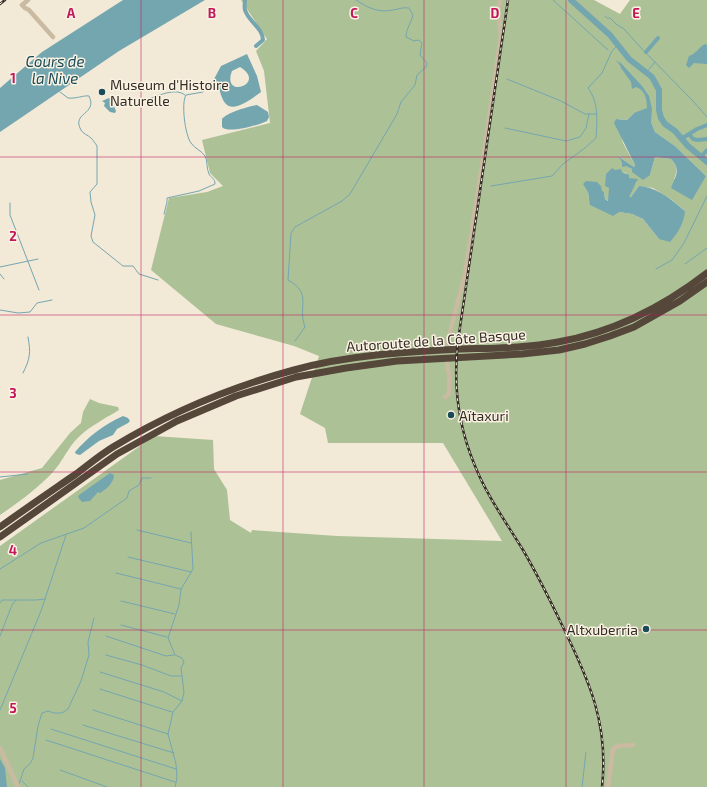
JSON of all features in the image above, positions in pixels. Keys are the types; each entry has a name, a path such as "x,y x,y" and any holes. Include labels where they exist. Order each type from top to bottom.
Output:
{"highway":[{"name":"Autoroute de la Côte Basque","path":"0,527 113,448 173,415 233,390 294,370 344,359 466,349 512,348 558,342 583,336 608,329 631,320 674,296 707,272"},
{"name":"Autoroute de la Côte Basque","path":"0,537 117,454 177,421 236,396 296,377 346,368 397,361 522,354 559,350 585,344 634,327 680,302 707,282"}],"street":[{"path":"28,0 22,5 29,10 53,37"},
{"path":"447,344 465,274 500,43 501,29 498,11 500,0"},
{"path":"445,397 449,394 449,374 447,364"},
{"path":"608,787 613,749 618,746 632,745"},
{"path":"0,748 18,787"}],"green space":[{"path":"241,0 594,0 620,14 630,0 707,0 707,787 0,787 0,546 154,436 213,440 214,469 227,490 230,520 251,533 252,530 337,536 502,541 443,443 328,443 325,428 300,414 319,356 294,346 216,324 151,270 169,198 207,192 223,186 210,173 202,140 270,123 264,71 256,51 267,39","holes":["634,113 651,114 651,122 655,132 675,146 706,176 674,179 676,168 671,159 655,157 650,175 628,167 618,156 619,155 622,159 634,167 635,165 623,143 617,119 627,120","622,172 626,173 629,178 637,182 628,197 631,197 639,186 653,188 672,200 685,211 659,239 643,219 632,214 619,212 589,199 588,192 604,192 605,199 609,201 609,188"]},
{"path":"90,399 99,403 118,407 119,410 84,432 74,442 56,469 41,484 0,515 0,480 42,468 70,433 81,423 83,412"}],"water":[{"name":"Cours de la Nive","path":"123,0 205,0 119,51 0,132 0,88 42,52"},
{"path":"705,44 707,45 707,64 694,63 689,68 686,65 689,56 694,54"},
{"path":"247,54 257,76 261,92 244,103 234,107 226,104 217,83 213,81 221,66","holes":["240,67 247,73 249,79 247,83 237,87 233,85 230,80 232,71"]},
{"path":"619,61 649,96 652,109 651,122 655,132 675,146 706,176 692,200 671,188 677,170 671,159 655,157 650,175 643,180 632,172 632,169 626,166 622,167 622,162 618,155 634,167 635,165 614,123 616,119 627,120 634,113 647,108 646,98 642,90 636,87 632,89 631,82 621,68"},
{"path":"109,98 111,99 116,111 115,113 110,112 104,106 105,103 102,101"},
{"path":"257,105 268,112 269,117 267,121 251,127 230,130 222,127 222,119 228,114"},
{"path":"612,168 615,170 621,169 622,172 629,175 629,178 638,179 629,197 631,197 639,186 646,187 658,191 685,211 680,228 670,242 659,239 643,219 632,214 619,212 613,216 590,205 588,192 583,184 586,181 597,182 604,192 605,199 608,201 609,188 605,186 606,174"},
{"path":"123,416 128,418 130,421 117,429 113,435 99,441 80,455 76,454 75,452 91,436 109,423"},
{"path":"110,473 114,475 114,478 108,487 100,493 98,492 90,501 82,502 78,497 79,495"},
{"path":"0,759 5,768 7,787 0,787"}],"waterway":[{"path":"245,0 245,9 247,14 261,32 263,40 256,46"},
{"path":"295,341 305,327 302,312 302,295 296,285 288,280 291,233 295,227 342,201 350,194 397,114 401,102 415,85 417,75 426,67 427,63 420,55 422,43 419,40 414,41 406,37 413,15 409,8 383,11 369,7 356,0"},
{"path":"553,0 608,50"},
{"path":"571,0 610,35 629,59 652,77 659,90 659,110 661,118 665,124 675,131 688,146 707,162"},
{"path":"605,16 624,29 707,117"},
{"path":"646,52 658,38"},
{"path":"491,186 552,176 563,164 596,138 596,106 592,94 588,88 602,73 612,51 619,44"},
{"path":"617,61 620,65"},
{"path":"646,73 655,62"},
{"path":"507,79 561,101 585,114 597,114"},
{"path":"164,214 167,198 199,191 215,184 208,172 205,156 189,139 185,126 184,112 186,95 203,92 213,81"},
{"path":"60,92 68,98 89,96 91,102 90,107 79,120 79,124 82,131 91,138 97,146 97,184 90,192 95,215 91,236 93,242 123,266 133,266 139,274 158,280"},
{"path":"146,100 171,92 185,95"},
{"path":"505,128 566,141 580,137 586,128 589,114"},
{"path":"681,139 697,129 707,125"},
{"path":"689,134 693,139 707,139"},
{"path":"701,157 707,150"},
{"path":"656,269 672,260 684,243 707,196"},
{"path":"10,203 10,215 39,290"},
{"path":"685,264 707,248"},
{"path":"0,267 38,259"},
{"path":"0,274 4,279"},
{"path":"0,310 18,313 30,312 37,303 52,300"},
{"path":"23,373 29,356 28,337"},
{"path":"0,477 28,474"},
{"path":"0,569 41,543 84,528 127,498 129,491 139,485 142,478 151,478"},
{"path":"137,530 191,543"},
{"path":"175,787 177,778 176,764 168,734 173,712 182,701 184,692 181,668 184,662 182,658 175,655 168,638 179,605 181,589 193,569 191,532"},
{"path":"0,710 41,611 66,535"},
{"path":"128,557 191,572"},
{"path":"116,573 181,589"},
{"path":"0,636 12,605 16,600 45,599"},
{"path":"0,603 2,600 16,600"},
{"path":"121,601 175,614"},
{"path":"19,784 24,769 30,764 33,758 38,726 42,713 48,711 62,713 68,709 81,681 89,655 88,642 94,618"},
{"path":"121,625 167,637"},
{"path":"106,636 166,656 174,655"},
{"path":"106,655 142,665 171,676 181,676"},
{"path":"100,672 164,692 182,701"},
{"path":"100,689 172,712"},
{"path":"93,710 168,734"},
{"path":"83,725 174,753"},
{"path":"51,729 176,769"},
{"path":"46,740 175,782"},
{"path":"582,787 586,752"},
{"path":"60,770 107,787"},
{"path":"22,781 28,787"}],"railway":[{"path":"0,4 5,0"},
{"path":"508,0 458,341 456,373 458,405 464,436 480,477 523,550 553,606 581,665 595,703 600,723 603,764 602,787"}],"place":[{"name":"Museum d'Histoire Naturelle","path":"102,92"},
{"name":"Aïtaxuri","path":"451,415"},
{"name":"Altxuberria","path":"646,629"}]}
